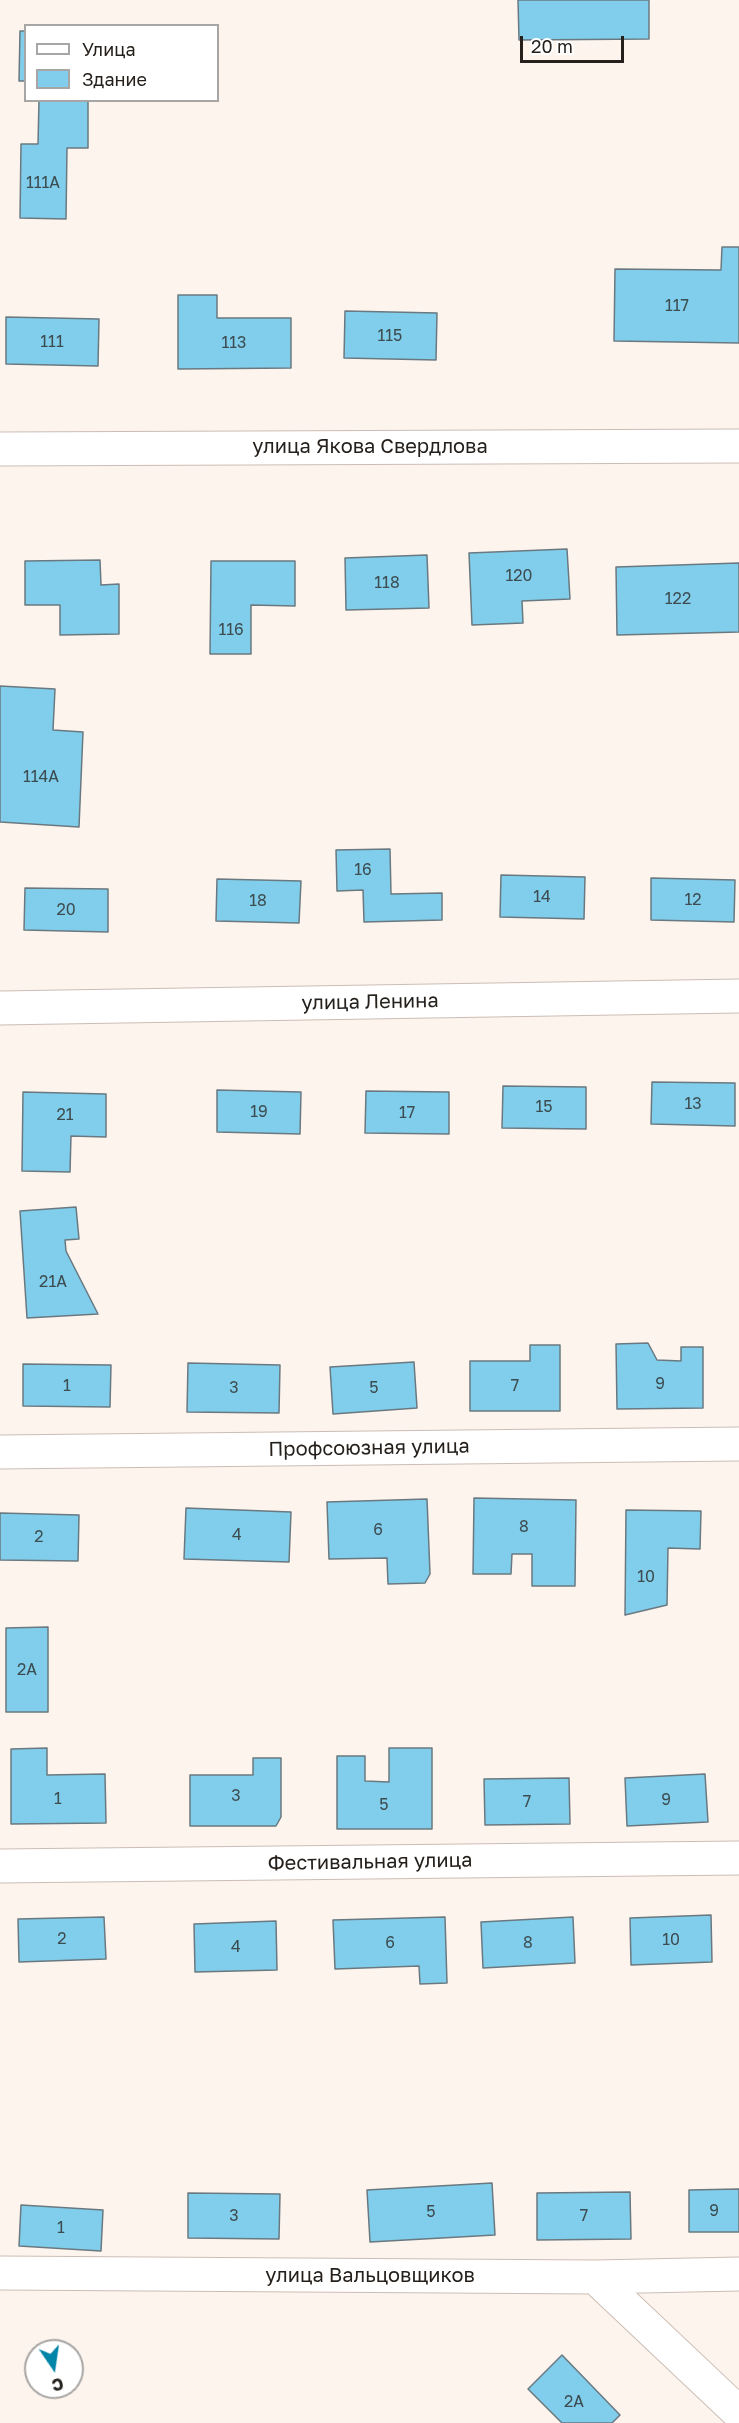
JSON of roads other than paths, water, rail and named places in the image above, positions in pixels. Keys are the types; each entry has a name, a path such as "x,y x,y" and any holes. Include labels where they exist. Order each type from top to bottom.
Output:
{"street":[{"name":"улица Якова Свердлова","path":"0,449 739,446"},
{"name":"улица Ленина","path":"0,1008 739,996"},
{"name":"Профсоюзная улица","path":"0,1452 739,1444"},
{"name":"Фестивальная улица","path":"0,1866 739,1858"},
{"name":"улица Вальцовщиков","path":"0,2273 595,2277 739,2274"},
{"path":"595,2277 739,2413"}]}
